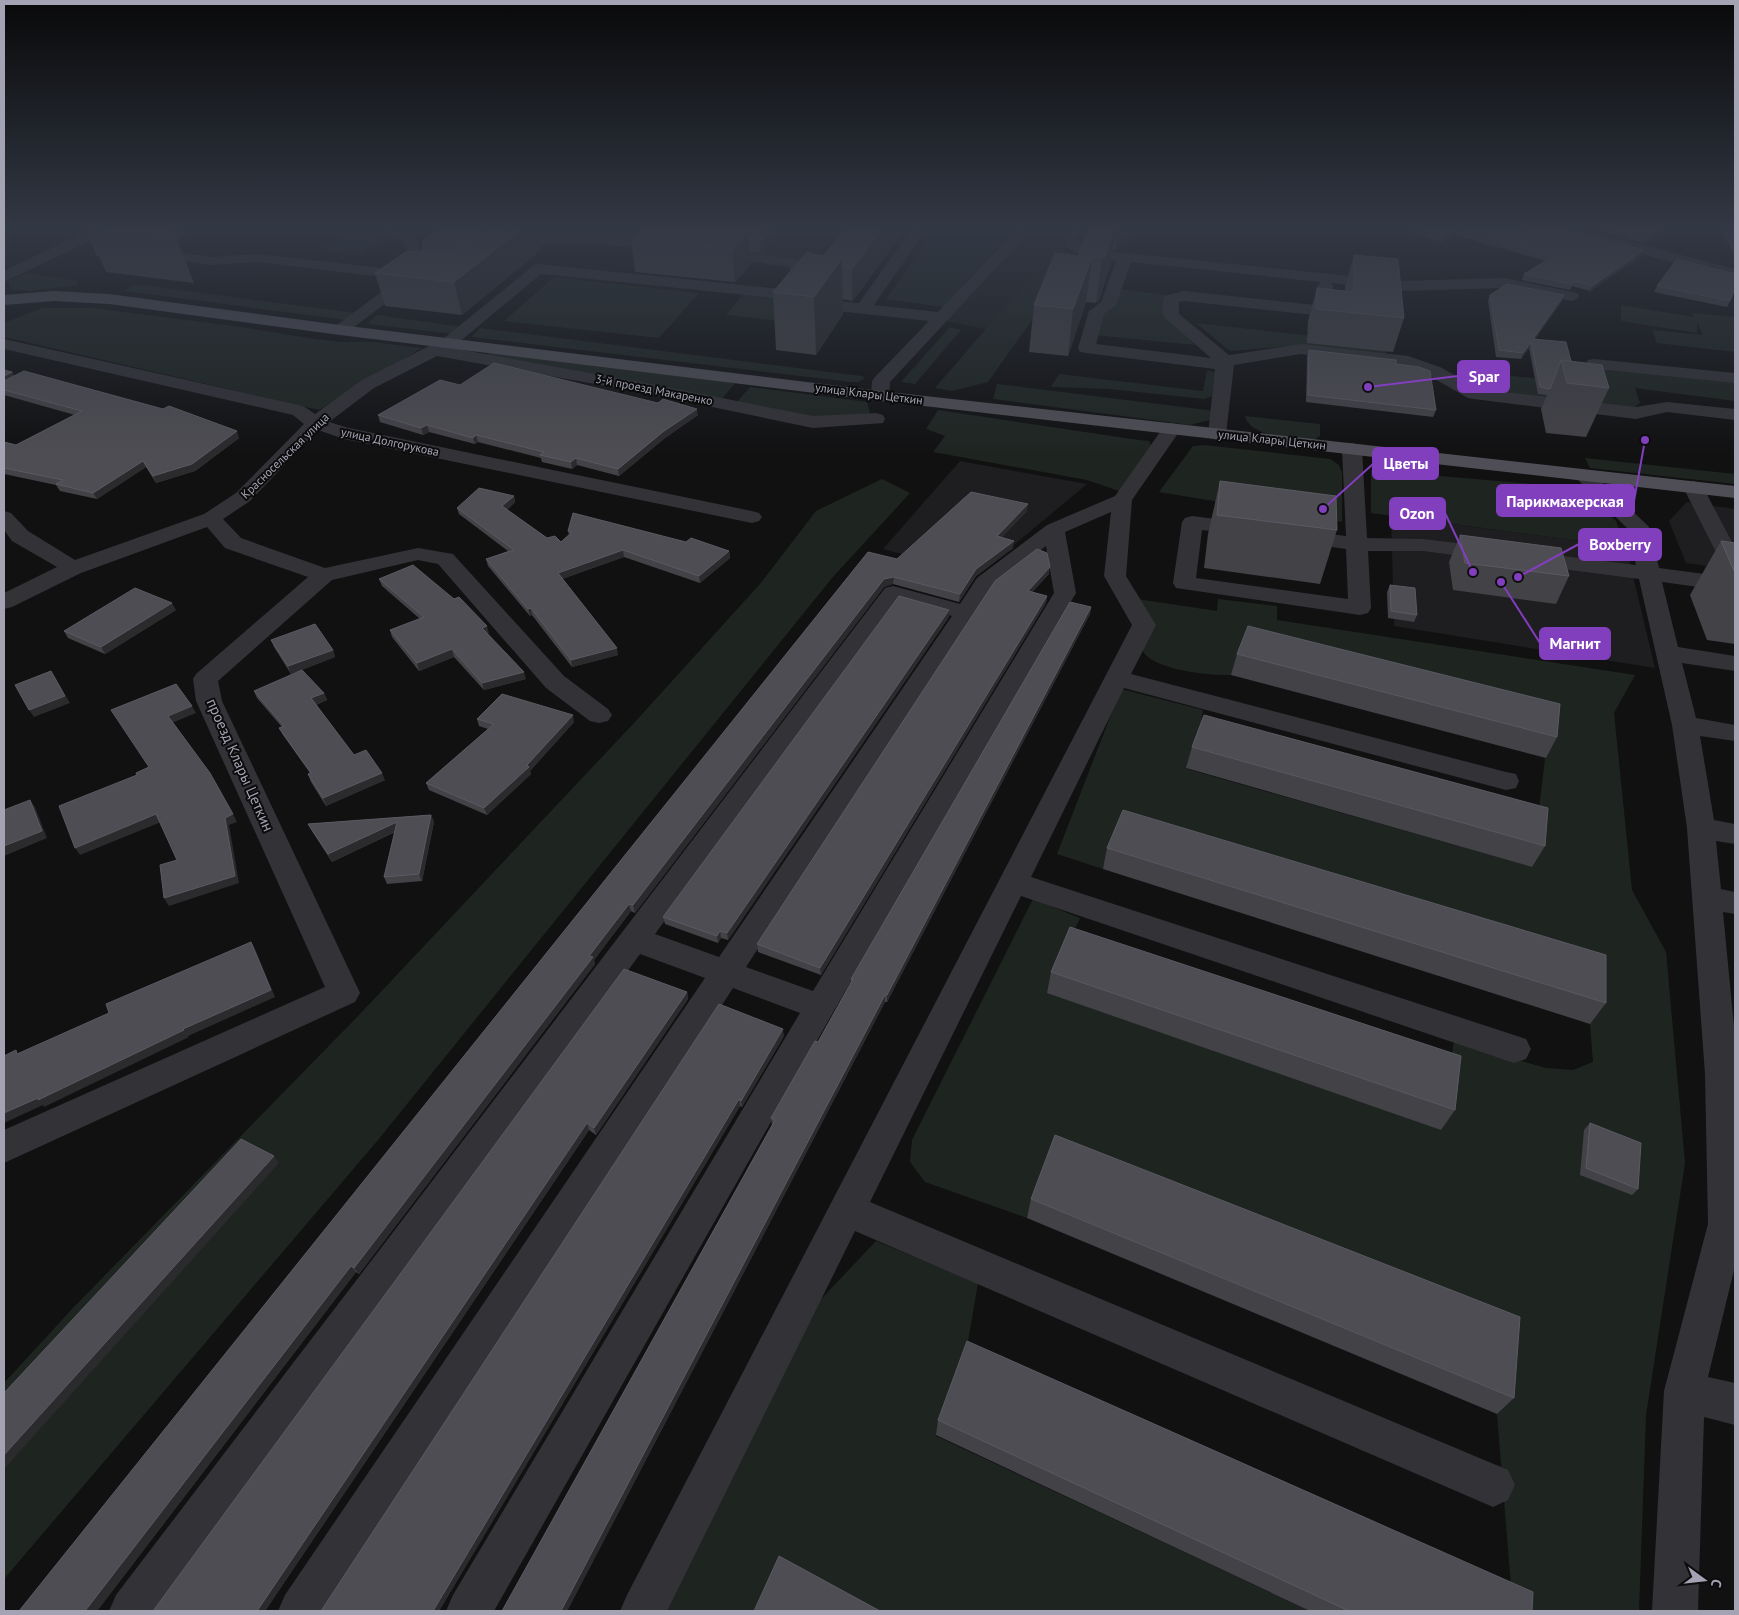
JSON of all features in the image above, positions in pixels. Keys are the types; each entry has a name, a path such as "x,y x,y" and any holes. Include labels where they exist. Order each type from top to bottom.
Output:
{"main road":[{"name":"улица Клары Цеткин","path":"149,304 340,330 441,347 1735,492"}],"street":[{"path":"340,330 374,304"},
{"name":"Красносельская улица","path":"4,602 72,568 211,518 242,497 316,423 368,384 441,347 493,304"},
{"name":"Красносельская улица","path":"822,304 942,317"},
{"path":"863,309 866,304"},
{"path":"880,396 881,381 954,304"},
{"path":"1108,304 1097,311 1086,348 1225,363 1301,348 1402,360 1434,371 1474,394 1636,413 1667,407 1735,416"},
{"path":"1171,304 1171,315 1225,363"},
{"path":"1262,304 1323,311 1324,304"},
{"name":"улица Долгорукова","path":"4,344 299,411 316,423 344,433 752,517"},
{"name":"3-й проезд Макаренко","path":"441,347 813,422 876,419"},
{"path":"1217,434 1225,363"},
{"path":"1594,364 1735,378"},
{"path":"643,1611 1144,625 1115,576 1122,500 1172,429"},
{"path":"1352,449 1357,544 1360,608 1184,583 1192,522 1357,544 1423,545 1735,585"},
{"path":"1583,475 1638,527 1685,725 1701,828 1721,900 1729,1075 1731,1225 1684,1391 1675,1611"},
{"path":"1693,487 1732,562"},
{"path":"301,1611 985,583 1054,529 1122,500"},
{"path":"4,517 20,536 72,568"},
{"path":"211,518 233,543 324,575 418,554 445,559 555,682 599,715"},
{"path":"469,1611 820,1008 1065,593 1054,529"},
{"name":"проезд Клары Цеткин","path":"4,1147 344,993 209,701 205,679 324,575"},
{"path":"132,1611 893,593 965,612"},
{"path":"1668,653 1735,663"},
{"path":"1116,678 1506,780"},
{"path":"1685,725 1735,733"},
{"path":"1701,828 1735,834"},
{"path":"1013,882 1514,1049"},
{"path":"634,939 820,1008"},
{"path":"847,1210 1493,1485"},
{"path":"1684,1391 1735,1404"}],"shaded area":[{"path":"226,304 290,304 356,313 346,320"},
{"path":"523,304 689,304 659,338 504,321"},
{"path":"735,304 795,304 797,323 726,315"},
{"path":"924,304 945,304 943,307"},
{"path":"962,304 1026,304 1005,333 946,321"},
{"path":"1007,304 1043,304 988,382 952,391 935,388"},
{"path":"1107,304 1166,304 1165,315 1195,345 1094,335 1101,312"},
{"path":"1621,305 1694,317 1693,313 1735,317 1735,352 1657,343 1652,330 1703,335 1697,322 1697,333 1621,321"},
{"path":"42,308 92,308 241,327 314,339 341,342 373,342 422,348 319,410 4,337 4,323"},
{"path":"377,315 462,327 454,334 367,324"},
{"path":"1196,323 1392,345 1385,354 1300,345 1230,351"},
{"path":"950,327 961,330 915,384 901,382"},
{"path":"480,328 862,376 865,378 859,382 851,382 472,337"},
{"path":"490,352 736,382 721,400 487,355"},
{"path":"1601,367 1735,382 1735,401 1635,388 1640,403 1635,407 1624,408 1506,397 1498,375 1550,379"},
{"path":"1207,370 1215,372 1212,396 1205,399 1109,389 1051,387 1059,374 1203,391"},
{"path":"997,384 1215,411 1214,419 1190,425 993,399"},
{"path":"750,387 867,402 870,413 835,418 803,416 736,403"},
{"path":"938,410 1149,441 1153,449 1119,491 1087,480 933,452 945,436 926,429"},
{"path":"1245,416 1320,424 1320,436 1315,439 1275,436 1256,429"},
{"path":"1204,445 1330,459 1339,465 1342,472 1342,522 1159,492 1193,446"},
{"path":"1585,458 1735,474 1735,484 1590,468"},
{"path":"960,461 1087,484 978,575 883,549"},
{"path":"1371,470 1579,488 1616,521 1626,547 1371,513"},
{"path":"882,479 910,493 832,578 378,1140 4,1579 4,1383 73,1308 360,1014 634,723 760,584 816,511"},
{"path":"1687,502 1735,509 1735,570 1686,563 1669,521"},
{"path":"1391,516 1626,547 1655,668 1394,626"},
{"path":"1137,599 1217,611 1218,599 1277,606 1277,620 1635,675 1614,713 1632,890 1666,952 1685,1163 1646,1415 1639,1611 1513,1611 1497,1414 1503,1335 1051,1155 1027,1218 925,1182 910,1162 912,1140 1033,899 1080,918 1066,948 1448,1076 1454,1042 1546,1068 1573,1070 1593,1062 1590,1024 1119,832 1103,869 1057,854 1121,689 1203,710 1199,736 1187,769 1532,867 1549,726 1231,675 1196,673 1168,667 1147,656 1142,649"},
{"path":"876,1241 978,1283 965,1359 936,1436 1310,1611 667,1611 661,1597 808,1313"}],"building":[{"path":"1034,304 1075,304 1073,309"},
{"path":"1316,304 1403,304 1404,318 1316,309"},
{"path":"1492,304 1557,304 1533,339 1566,342 1571,361 1561,360 1550,389 1540,387 1531,342 1523,353 1499,350"},
{"path":"1309,350 1396,360 1396,364 1419,367 1430,371 1436,410 1308,395"},
{"path":"1561,360 1602,365 1609,388 1567,383"},
{"path":"494,363 658,403 663,399 697,409 664,431 618,469 576,458 571,462 540,455 544,452 476,435 473,438 427,425 421,428 378,415 440,380 460,385"},
{"path":"4,370 12,372 4,376"},
{"path":"24,371 163,409 169,406 237,431 192,464 153,476 143,461 93,493 56,484 63,480 4,468 4,442 16,445 82,411 4,390 4,381"},
{"path":"1220,481 1336,496 1337,530 1217,515"},
{"path":"479,488 514,496 502,506 547,538 555,536 561,542 572,532 568,531 573,513 686,542 691,538 729,551 699,576 623,550 558,573 617,648 571,660 531,608 528,609 486,559 514,550 457,508"},
{"path":"971,492 1028,504 997,536 1014,541 976,569 960,594 894,577 884,579 633,905 629,904 589,956 593,957 354,1268 351,1266 85,1611 19,1611 868,552 897,559"},
{"path":"1460,535 1561,548 1569,576 1465,563"},
{"path":"1721,541 1735,543 1735,573"},
{"path":"1037,549 1047,553 1050,567 1028,591 1047,596 820,968 757,944 995,581"},
{"path":"413,565 454,599 459,597 487,626 482,628 524,672 482,683 452,649 417,663 390,630 424,617 379,579"},
{"path":"1390,585 1415,588 1417,615 1391,611"},
{"path":"135,588 172,603 101,647 64,631"},
{"path":"899,596 949,610 727,933 720,931 717,936 663,917"},
{"path":"1070,602 1091,607 561,1611 502,1611 775,1120 771,1118 815,1041 818,1042 853,979 851,979"},
{"path":"315,624 333,650 288,666 271,640"},
{"path":"1248,626 1560,704 1557,737 1237,654"},
{"path":"302,670 324,693 311,698 354,755 366,750 382,773 323,798 308,774 311,773 279,728 284,726 254,691"},
{"path":"51,671 65,696 29,710 15,685"},
{"path":"176,684 192,706 168,716 210,773 233,814 225,818 235,876 164,898 160,865 177,860 156,814 75,848 59,806 137,775 136,773 149,767 111,710"},
{"path":"502,694 573,715 527,765 529,767 484,808 426,783 494,724 477,719"},
{"path":"1204,715 1548,808 1545,846 1192,747"},
{"path":"30,800 42,831 4,846 4,810"},
{"path":"1123,810 1606,955 1606,1003 1107,848"},
{"path":"431,815 419,874 384,877 397,822 328,854 308,824"},
{"path":"1070,927 1461,1056 1455,1110 1051,972"},
{"path":"251,942 271,990 183,1029 38,1100 38,1098 4,1113 4,1056 16,1050 17,1054 109,1013 106,1004"},
{"path":"624,969 687,992 594,1128 587,1123 257,1611 153,1611"},
{"path":"719,1004 783,1029 741,1101 739,1099 433,1611 321,1611"},
{"path":"1590,1123 1641,1143 1638,1189 1586,1168"},
{"path":"1055,1135 1520,1317 1514,1398 1031,1199"},
{"path":"241,1139 274,1156 4,1455 4,1393"},
{"path":"967,1341 1533,1592 1532,1611 1349,1611 938,1420"},
{"path":"779,1556 880,1611 754,1611"}],"place":[{"name":"Spar","path":"1368,387"},
{"name":"Парикмахерская","path":"1645,440"},
{"name":"Цветы","path":"1323,509"},
{"name":"Ozon","path":"1473,572"},
{"name":"Boxberry","path":"1518,577"},
{"name":"Магнит","path":"1501,582"}]}
